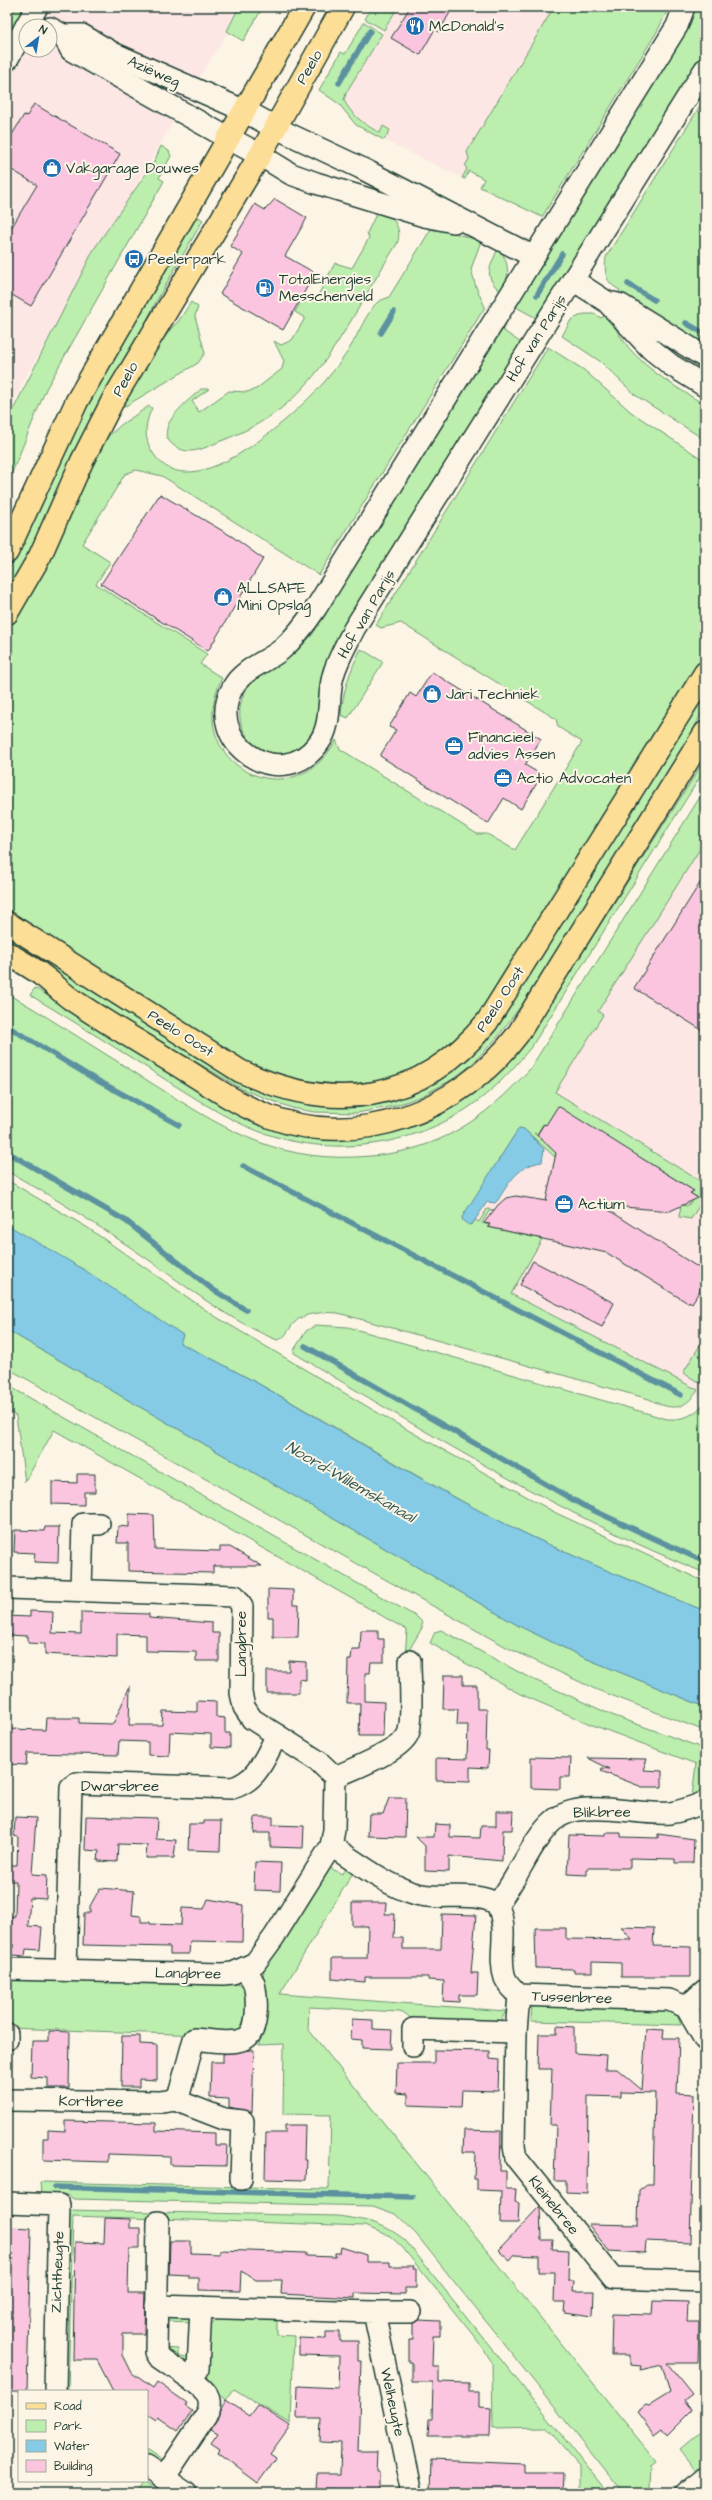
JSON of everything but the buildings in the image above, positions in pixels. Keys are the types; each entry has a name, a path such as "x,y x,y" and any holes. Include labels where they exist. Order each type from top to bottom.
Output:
{"main road":[{"name":"Peelo","path":"7,552 77,401 304,7"},
{"name":"Peelo","path":"7,613 40,556 82,460 112,400 260,155 274,127 343,7"},
{"path":"245,111 274,127"},
{"path":"228,138 260,155"},
{"name":"Peelo Oost","path":"7,923 240,1071 268,1083 319,1096 347,1096 386,1091 410,1083 445,1063 473,1039 487,1022 705,673"},
{"name":"Peelo Oost","path":"7,953 43,976 70,998 222,1093 264,1115 310,1126 362,1127 408,1117 431,1108 462,1090 489,1068 518,1034 705,733"},
{"path":"7,968 38,985 70,998"}],"street":[{"name":"Hof van Parijs","path":"684,7 677,26 309,618 294,638 268,660 240,678 233,686 227,708 227,723 240,749 250,756 269,764 280,764 299,760 318,745 328,721 333,675 354,629 705,69"},
{"name":"Aziëweg","path":"58,29 82,35 113,53 245,111"},
{"name":"Aziëweg","path":"58,39 72,50 228,138"},
{"path":"7,60 18,48"},
{"path":"274,127 361,168 534,258"},
{"path":"260,155 291,174 316,183 424,216 478,228"},
{"name":"Hof van Parijs","path":"573,280 607,302 651,349 705,386"},
{"name":"Hof van Parijs","path":"607,302 621,305 705,357"},
{"path":"81,1589 83,1524 100,1524"},
{"name":"Langbree","path":"7,1588 81,1589 235,1596 242,1606 241,1693 244,1707 252,1719 318,1761 335,1777 334,1830 331,1846 274,1938 255,1963 244,1969 223,1974 7,1969"},
{"path":"335,1777 393,1750 402,1742 409,1732 410,1661"},
{"name":"Dwarsbree","path":"66,1970 71,1787 77,1783 232,1788 245,1784 254,1775 277,1735"},
{"name":"Blikbree","path":"497,1904 506,1894 545,1830 560,1815 579,1810 669,1813 705,1802"},
{"path":"331,1846 397,1886 414,1894 479,1897 497,1904"},
{"name":"Tussenbree","path":"497,1904 505,1930 503,1967 506,1979 519,1995 669,2000 686,2007"},
{"path":"175,2100 180,2091 194,2039 237,2041 246,2038 252,2032 255,2023 255,1987 244,1969"},
{"path":"705,1990 686,2007 705,2040"},
{"name":"Kleinebree","path":"519,1995 516,2032 514,2146 516,2158 613,2278 705,2281"},
{"path":"413,2046 413,2029 516,2032"},
{"path":"7,2034 7,2039"},
{"name":"Kortbree","path":"7,2100 161,2102 175,2100 224,2119 243,2121 241,2179"},
{"name":"Zichtheugte","path":"7,2203 59,2204 55,2390"},
{"path":"158,2222 156,2352 159,2357 192,2380 208,2394 211,2403 208,2412 164,2478"},
{"path":"156,2306 410,2312"},
{"path":"192,2380 198,2369 201,2308"},
{"name":"Welheugte","path":"374,2312 412,2493"},
{"path":"148,2467 186,2493"},
{"path":"685,2493 705,2477"}],"shaded area":[{"name":"Peelerpark","path":"7,7 244,7 189,94 27,375 7,417"},
{"path":"398,7 554,7 467,152 469,159 468,168 462,178 384,140 380,133 355,116 344,100 347,91"},
{"path":"705,818 705,1399 441,1263"}],"green space":[{"path":"16,7 26,7 20,18 18,18 18,22 14,29 7,23"},
{"path":"239,7 263,7 243,41 227,31"},
{"path":"372,7 398,7 384,30 365,19"},
{"path":"554,7 669,7 658,30 542,217 480,187 484,179 469,171 465,179 462,178 467,169 465,166 469,159 467,152"},
{"path":"694,7 705,7 705,54 538,319 514,306 627,128 681,39"},
{"path":"364,22 382,34 347,91 344,100 350,110 369,127 380,133 383,126 390,130 384,140 356,125 339,104 319,90 341,52 345,54"},
{"path":"705,98 705,350 617,296 620,290 608,280 605,268 606,257"},
{"path":"161,146 169,151 171,156 159,178 164,181 46,389 7,485 7,422 94,249 154,162"},
{"path":"379,208 389,215 396,223 399,233 397,244 348,326 306,385 275,413 249,429 231,437 201,449 190,451 180,449 170,442 167,435 168,426 172,418 179,409 201,389 209,389 192,401 199,412 229,391 247,392 256,389 282,369 284,361 274,341 281,345 292,340 305,318 295,312 304,295 315,301 335,263 352,268 369,238 367,233"},
{"path":"194,214 203,220 157,300 7,599 7,573 24,542 72,433"},
{"path":"437,228 481,241 471,269 476,287 485,307 319,575 162,476 136,470 125,474 82,544 110,562 96,584 207,654 200,664 222,678 213,709 216,735 228,757 247,772 270,779 294,777 317,764 336,740 340,749 477,834 487,834 515,850 582,742 558,727 556,719 401,623 381,628 376,625 548,347 584,370 631,412 705,461 705,659 479,1022 427,1067 350,1090 275,1081 94,967 7,908 7,626 48,555 104,440 122,424 149,406 152,408 146,430 148,442 153,453 170,469 192,472 217,465 243,451 269,433 312,395 326,380 354,341 363,322 371,310 378,302 389,297 431,229"},
{"path":"498,248 505,258 508,269 505,287 502,293 496,287 490,276 490,267"},
{"path":"191,302 198,307 195,316 205,353 198,363 112,414 127,389 173,326 178,322"},
{"path":"584,314 595,314 601,318 607,314 623,340 637,357 664,379 705,405 705,440 635,395 601,362 562,336 571,320"},
{"path":"501,329 524,345 332,650 323,669 318,713 309,737 296,749 282,753 268,752 256,746 246,735 241,721 240,705 247,688 260,675 283,662 312,635"},
{"path":"361,649 383,662 348,718 341,715 343,698 350,673"},
{"path":"705,684 705,707 686,744 581,914 580,913 523,1003 496,1039 471,1065 453,1079 422,1096 394,1106 357,1113 314,1112 292,1108 244,1090 135,1026 7,947 7,930 299,1099 443,1072"},
{"path":"705,759 705,769 532,1046 491,1091 461,1112 436,1126 410,1136 355,1146 327,1146 300,1143 273,1136 245,1126 205,1104 30,995 35,988 241,1116 283,1130 323,1137 361,1138 397,1132 432,1119 465,1100 496,1074 526,1042"},
{"path":"705,789 705,841 598,1011 603,1015 555,1092 705,1184 705,1196 691,1219 679,1217 681,1205 687,1206 697,1197 690,1193 693,1191 691,1189 641,1158 543,1124 537,1134 534,1133 556,1152 555,1157 524,1129 519,1128 462,1218 471,1225 475,1220 479,1222 487,1209 494,1210 489,1211 482,1223 489,1225 488,1227 542,1239 511,1294 698,1390 688,1402 676,1407 664,1406 649,1399 338,1313 321,1313 298,1319 283,1338 277,1340 242,1323 226,1313 193,1292 112,1235 7,1171 7,994 34,1009 211,1120 235,1132 285,1150 311,1155 340,1157 371,1156 396,1153 419,1147 460,1129 496,1103 530,1069"},
{"path":"7,1180 88,1228 213,1315 390,1420 556,1513 705,1582 705,1611 590,1563 478,1510 256,1382 180,1343 183,1335 7,1227"},
{"path":"316,1325 348,1327 667,1419 679,1419 689,1416 705,1402 705,1573 651,1550 547,1499 394,1413 294,1353 294,1350 306,1331"},
{"path":"7,1330 519,1626 585,1658 705,1707 705,1731 595,1689 508,1648 7,1368"},
{"path":"705,1337 705,1379 702,1384 683,1373"},
{"path":"7,1385 417,1617 422,1622 422,1628 405,1657 407,1630 54,1430 25,1482 16,1416 7,1410"},
{"path":"441,1630 528,1677 612,1715 705,1749 705,1793 692,1796 696,1764 590,1724 520,1694 430,1643 435,1632"},
{"path":"348,1867 354,1871 280,1994 506,2011 501,2020 495,2023 412,2020 406,2014 399,2012 309,2007 308,2029 656,2461 651,2465 650,2487 655,2493 623,2493 416,2234 395,2214 373,2206 73,2199 69,2195 41,2194 40,2182 329,2189 331,2115 283,2114 284,2044 259,2045 264,1966 281,1944 330,1868 342,1874"},
{"path":"7,1977 234,1982 245,1988 247,2010 245,2022 229,2036 7,2028"},
{"path":"532,2006 670,2010 676,2012 681,2025 531,2021"},
{"path":"68,2210 338,2216 365,2221 389,2229 405,2240 608,2493 579,2493 579,2465 546,2427 493,2428 492,2362 477,2340 402,2247 390,2236 364,2226 73,2216 68,2390 64,2390"},
{"path":"164,2315 192,2317 192,2322 164,2321"},
{"path":"218,2318 277,2319 277,2335 294,2336 291,2424 234,2389 226,2400 209,2385 207,2370 210,2325"},
{"path":"163,2348 178,2349 178,2356 192,2357 190,2364 186,2366"},
{"path":"705,2429 705,2466 697,2472 680,2450"},
{"path":"148,2450 166,2462 161,2463 148,2456"},
{"path":"143,2482 146,2482 162,2493 135,2493"}],"water":[{"path":"519,1128 524,1129 544,1149 542,1162 527,1167 516,1175 498,1200 495,1203 487,1202 473,1223 469,1225 463,1221 462,1217"},
{"name":"Noord-Willemskanaal","path":"7,1227 11,1227 83,1269 183,1335 180,1343 256,1382 440,1490 506,1524 562,1550 705,1611 705,1707 585,1658 519,1626 7,1330"}],"waterway":[{"path":"339,83 370,31"},
{"path":"537,295 562,254"},
{"path":"628,284 654,300"},
{"path":"381,333 394,312"},
{"path":"686,323 705,334"},
{"path":"7,1026 91,1077 179,1125"},
{"path":"7,1152 126,1221 212,1289 246,1310"},
{"path":"243,1166 681,1395"},
{"path":"305,1346 584,1506 705,1562"},
{"path":"54,2187 413,2197"}],"place":[{"name":"McDonald's","path":"415,26"},
{"name":"Vakgarage Douwes","path":"52,168"},
{"name":"Peelerpark","path":"134,259"},
{"name":"TotalEnergies Messchenveld","path":"265,288"},
{"name":"ALLSAFE Mini Opslag","path":"223,597"},
{"name":"Jari Techniek","path":"432,694"},
{"name":"Financieel advies Assen","path":"454,746"},
{"name":"Actio Advocaten","path":"503,778"},
{"name":"Actium","path":"564,1204"}]}
